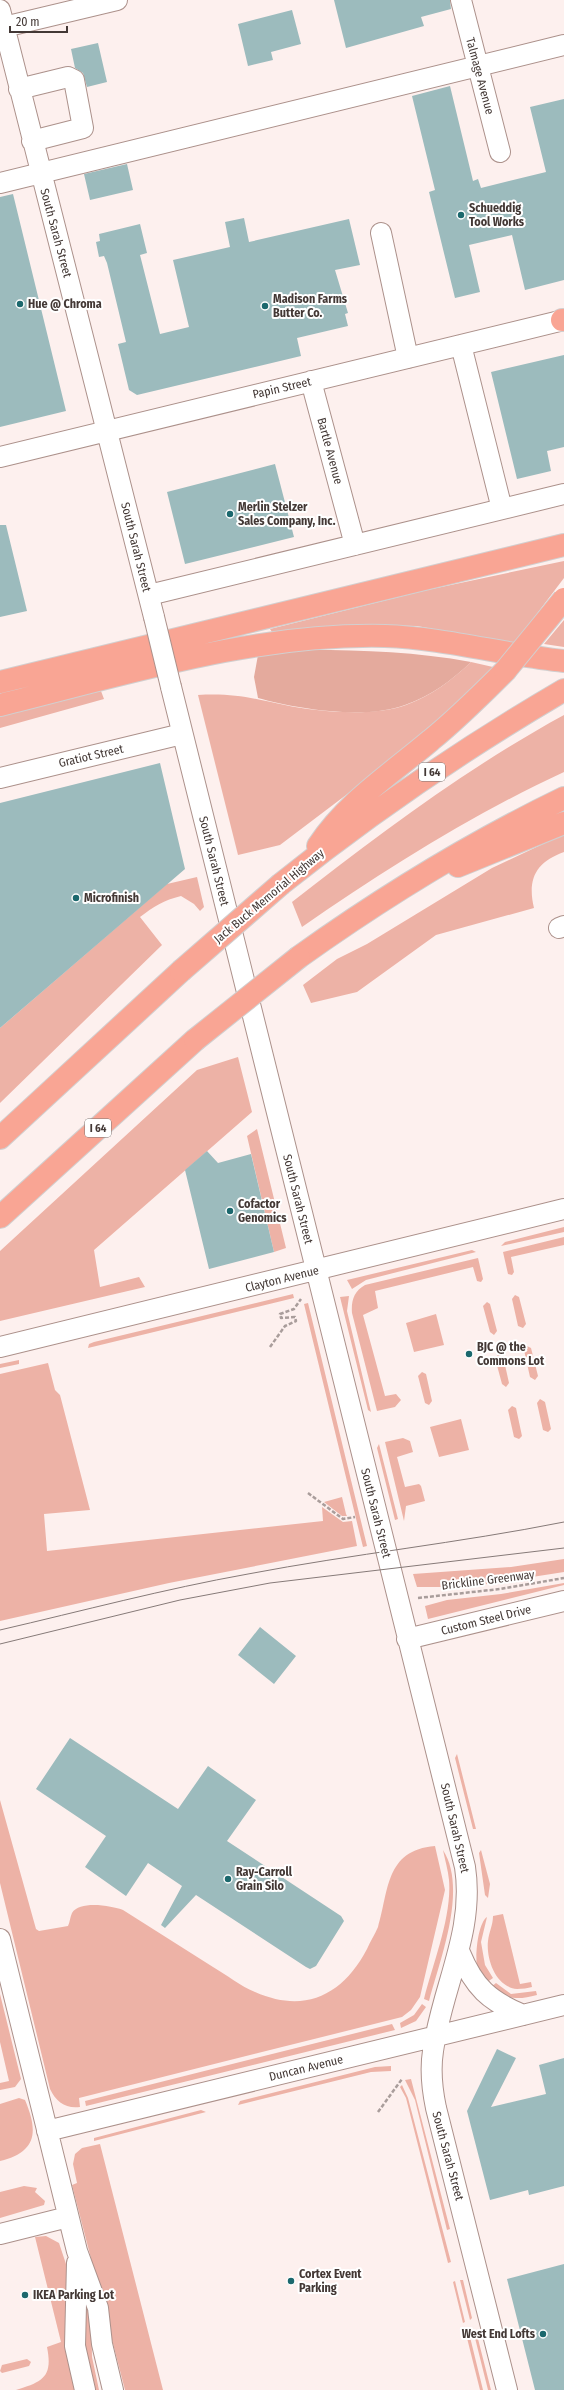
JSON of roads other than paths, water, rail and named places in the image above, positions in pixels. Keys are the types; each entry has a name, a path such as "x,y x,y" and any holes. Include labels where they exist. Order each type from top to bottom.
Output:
{"highway":[{"path":"0,682 564,545"},
{"path":"306,864 329,830 345,811 362,794 433,739 505,671 564,599"},
{"path":"0,705 247,646 306,638 346,636 423,638 564,661"},
{"name":"Jack Buck Memorial Highway","path":"0,1138 181,971 306,864 437,769 494,731 564,690"},
{"name":"I 64","path":"0,1217 195,1040 299,957 392,893 510,824 564,798"},
{"path":"392,893 564,823"}],"street":[{"path":"2,19 117,0"},
{"name":"Talmage Avenue","path":"461,0 500,152"},
{"name":"South Sarah Street","path":"2,19 149,595 182,734 467,1879 468,1904 460,1953 436,2036 432,2080 436,2108 507,2390"},
{"path":"0,184 564,45"},
{"path":"19,89 68,77 74,80 83,128 32,141"},
{"path":"381,232 408,358"},
{"name":"Papin Street","path":"0,457 563,320"},
{"path":"461,345 502,509"},
{"name":"Bartle Avenue","path":"311,381 355,545"},
{"path":"149,595 564,494"},
{"name":"Gratiot Street","path":"0,778 182,734"},
{"name":"Clayton Avenue","path":"0,1347 316,1271 564,1209"},
{"name":"Custom Steel Drive","path":"408,1639 564,1601"},
{"path":"0,1939 77,2251 98,2308 103,2349 113,2390"},
{"path":"460,1953 475,1982 488,1997 523,2015"},
{"name":"Duncan Avenue","path":"47,2131 564,2005"},
{"path":"0,2234 68,2217"},
{"path":"77,2251 75,2346 85,2390"}],"tram line":[{"path":"0,1630 154,1593 217,1580 327,1560 485,1536 564,1522"},
{"path":"0,1644 180,1600 270,1583 564,1548"}],"place":[{"name":"Schueddig Tool Works","path":"461,215"},
{"name":"Hue @ Chroma","path":"20,304"},
{"name":"Madison Farms Butter Co.","path":"265,306"},
{"name":"Merlin Stelzer Sales Company, Inc.","path":"230,514"},
{"name":"Microfinish","path":"76,898"},
{"name":"Cofactor Genomics","path":"230,1211"},
{"name":"BJC @ the Commons Lot","path":"469,1354"},
{"name":"Ray-Carroll Grain Silo","path":"228,1879"},
{"name":"Cortex Event Parking","path":"291,2281"},
{"name":"IKEA Parking Lot","path":"25,2295"},
{"name":"West End Lofts","path":"543,2334"}]}
